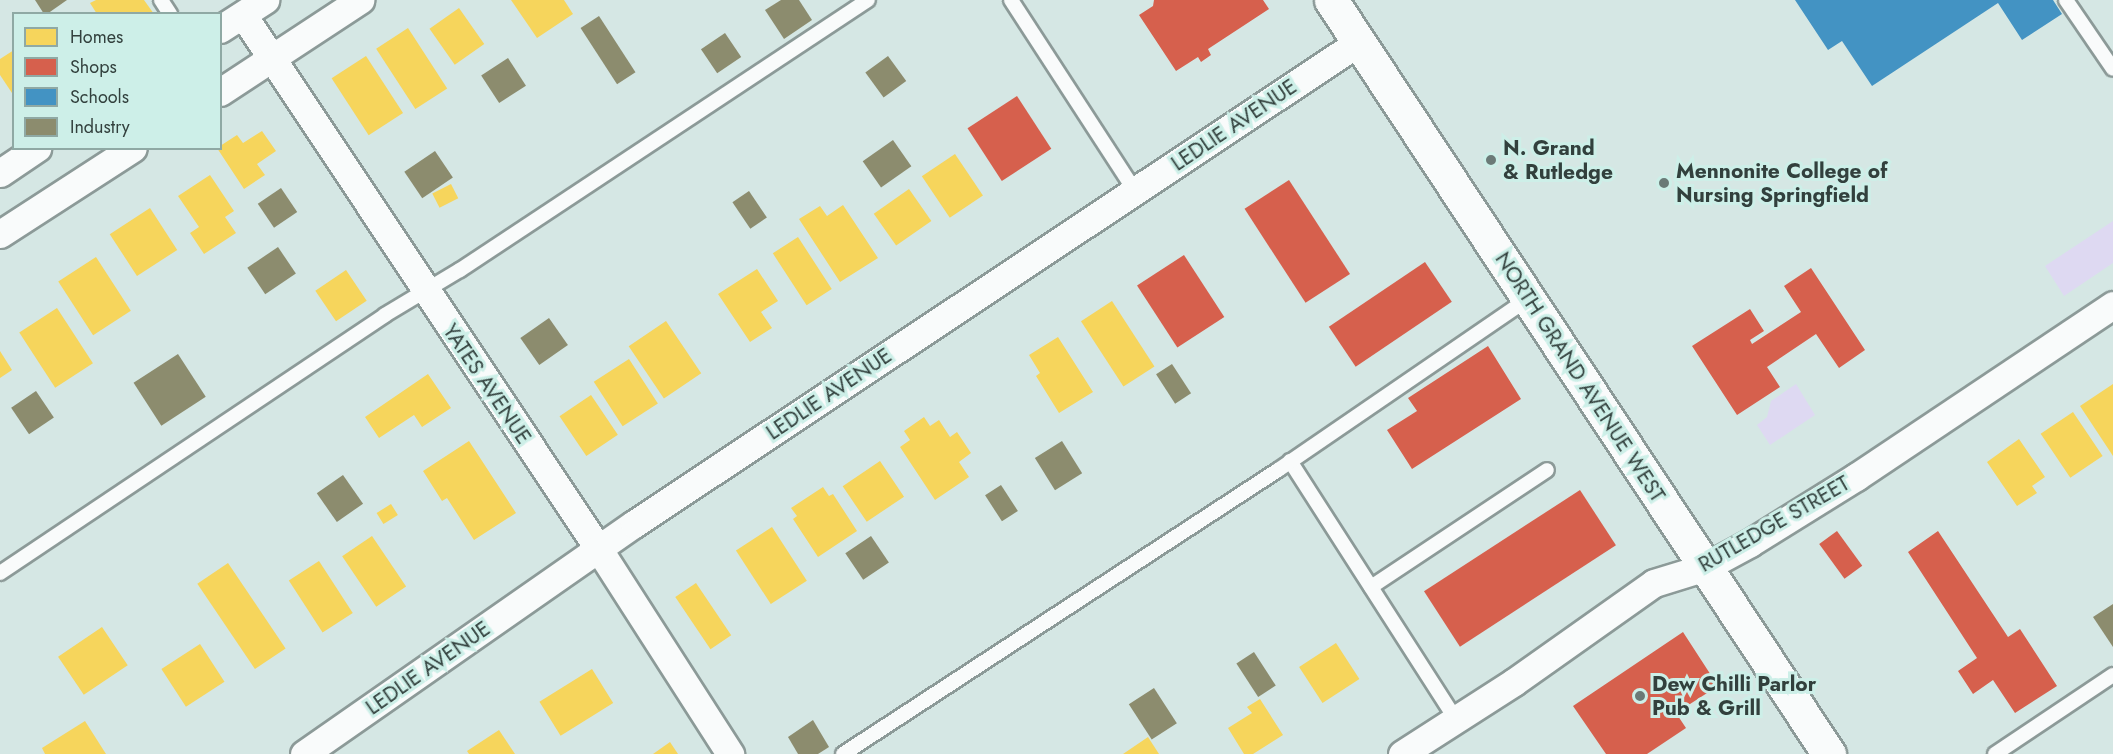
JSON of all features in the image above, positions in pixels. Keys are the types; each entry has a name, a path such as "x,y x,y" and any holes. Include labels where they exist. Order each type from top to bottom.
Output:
{"main road":[{"name":"NORTH GRAND AVENUE WEST","path":"1331,0 1828,754"}],"street":[{"path":"232,22 265,0"},
{"path":"222,91 360,0"},
{"name":"YATES AVENUE","path":"232,22 272,58 598,548 730,754"},
{"name":"LEDLIE AVENUE","path":"304,754 598,548 1359,42"},
{"path":"0,173 34,150"},
{"path":"0,234 130,150"},
{"name":"RUTLEDGE STREET","path":"1402,754 1456,720 1654,583 1706,567 1750,543 1856,477 2113,305"}],"lane":[{"path":"0,573 867,0"},
{"path":"1011,0 1134,191"},
{"path":"2066,0 2113,69"},
{"path":"843,754 1290,461 1529,298"},
{"path":"1290,461 1456,720"},
{"path":"1371,587 1546,470"},
{"path":"1995,754 2113,675"}],"shaded area":[{"path":"2113,221 2113,263 2064,296 2045,266"},
{"path":"1796,384 1815,415 1770,445 1757,425 1767,417 1771,401"}],"building: Homes":[{"path":"96,0 144,0 153,12 96,12 90,3"},
{"path":"511,0 564,0 573,14 537,38"},
{"path":"459,8 484,44 455,65 430,29"},
{"path":"408,28 447,88 415,109 376,49"},
{"path":"12,51 12,93 0,75 0,59"},
{"path":"366,56 403,113 369,135 332,78"},
{"path":"262,131 276,151 257,164 265,175 244,189 218,150 222,150 222,145 237,135 243,143"},
{"path":"955,154 983,195 950,218 922,176"},
{"path":"210,175 234,211 225,217 236,233 204,254 190,233 199,227 178,196"},
{"path":"451,184 458,198 440,208 432,194"},
{"path":"909,189 931,221 896,246 874,214"},
{"path":"843,205 878,258 840,282 799,219 820,206 827,216"},
{"path":"150,208 177,250 137,276 110,234"},
{"path":"798,237 832,289 807,305 773,253"},
{"path":"96,257 131,311 93,335 58,282"},
{"path":"757,269 778,301 761,312 772,328 750,342 718,294"},
{"path":"346,270 367,301 336,321 315,291"},
{"path":"1112,301 1154,366 1123,387 1081,321"},
{"path":"57,308 93,363 55,388 19,333"},
{"path":"666,321 701,373 664,398 629,346"},
{"path":"1058,337 1093,392 1059,413 1036,376 1040,373 1029,355"},
{"path":"0,351 12,370 0,378"},
{"path":"629,359 658,403 623,426 594,382"},
{"path":"428,374 451,408 422,427 414,415 379,438 365,417"},
{"path":"2113,384 2113,456 2080,406"},
{"path":"591,395 618,435 586,456 559,416"},
{"path":"2073,412 2103,456 2070,478 2041,434"},
{"path":"924,417 930,426 939,420 950,437 957,432 971,453 959,462 969,477 935,500 900,447 910,440 904,431"},
{"path":"2019,439 2045,477 2032,486 2037,493 2017,506 1987,462"},
{"path":"469,441 516,513 474,540 447,498 442,501 423,471"},
{"path":"880,461 904,497 867,522 843,486"},
{"path":"823,487 829,496 833,494 857,531 818,557 793,519 797,516 791,508"},
{"path":"391,504 398,515 383,524 377,513"},
{"path":"772,527 807,581 771,604 736,550"},
{"path":"372,536 406,587 376,607 342,556"},
{"path":"319,561 353,613 323,633 289,581"},
{"path":"228,563 286,648 255,669 197,584"},
{"path":"696,583 731,635 711,649 675,597"},
{"path":"102,627 128,665 84,695 58,657"},
{"path":"1336,643 1359,679 1323,703 1299,667"},
{"path":"200,644 225,682 186,707 161,669"},
{"path":"592,669 613,703 561,736 539,702"},
{"path":"1260,699 1283,735 1253,754 1244,754 1228,728 1252,713 1247,707"},
{"path":"85,721 106,754 45,754 42,748"},
{"path":"499,730 515,754 469,754 467,751"},
{"path":"1148,737 1159,754 1123,754"},
{"path":"670,742 678,754 653,754"}],"building: Shops":[{"path":"1154,0 1263,0 1269,9 1208,49 1211,55 1201,62 1198,57 1176,71 1139,15 1153,6"},
{"path":"1017,96 1051,149 1002,181 968,128"},
{"path":"1289,180 1350,274 1306,303 1245,209"},
{"path":"1184,255 1224,317 1177,348 1137,285"},
{"path":"1425,262 1452,302 1356,367 1329,327"},
{"path":"1811,268 1865,350 1839,368 1816,334 1767,367 1780,387 1737,415 1692,346 1750,309 1764,331 1750,340 1752,344 1801,312 1784,286"},
{"path":"1488,346 1521,399 1412,469 1387,430 1417,411 1408,398"},
{"path":"1580,490 1616,545 1460,647 1424,591"},
{"path":"1837,531 1862,566 1844,579 1819,544"},
{"path":"1938,531 2008,637 2020,629 2057,686 2015,713 1993,680 1973,694 1958,671 1977,658 1908,552"},
{"path":"1683,632 1718,686 1676,713 1686,728 1647,754 1606,754 1573,706"}],"building: Schools":[{"path":"1795,0 2053,0 2062,14 2022,40 1998,3 1872,86 1842,41 1828,50"}],"building: Industry":[{"path":"35,0 67,0 50,12 43,12"},
{"path":"781,0 799,0 812,20 784,39 765,10"},
{"path":"599,16 635,72 617,84 581,28"},
{"path":"725,33 741,57 717,73 701,49"},
{"path":"888,56 906,81 884,98 865,72"},
{"path":"508,58 526,86 499,103 481,75"},
{"path":"893,140 911,166 881,187 863,161"},
{"path":"435,151 453,178 422,198 404,172"},
{"path":"281,188 297,212 274,228 258,204"},
{"path":"749,191 767,218 750,229 732,202"},
{"path":"278,247 296,274 265,294 247,268"},
{"path":"549,318 568,345 539,365 520,338"},
{"path":"178,354 206,397 161,426 134,383"},
{"path":"1172,364 1191,393 1175,404 1156,374"},
{"path":"36,391 54,418 29,434 11,408"},
{"path":"1062,441 1082,473 1055,490 1035,458"},
{"path":"343,475 363,504 337,522 317,493"},
{"path":"1001,485 1018,511 1002,521 985,495"},
{"path":"871,536 889,563 863,580 845,553"},
{"path":"2113,604 2113,647 2093,617"},
{"path":"1254,652 1276,686 1258,697 1236,663"},
{"path":"1154,688 1177,723 1152,740 1129,704"},
{"path":"813,720 829,747 818,754 798,754 788,737"}],"place":[{"name":"N. Grand & Rutledge","path":"1491,160"},
{"name":"Mennonite College of Nursing Springfield","path":"1664,183"},
{"name":"Dew Chilli Parlor Pub & Grill","path":"1640,696"}]}
